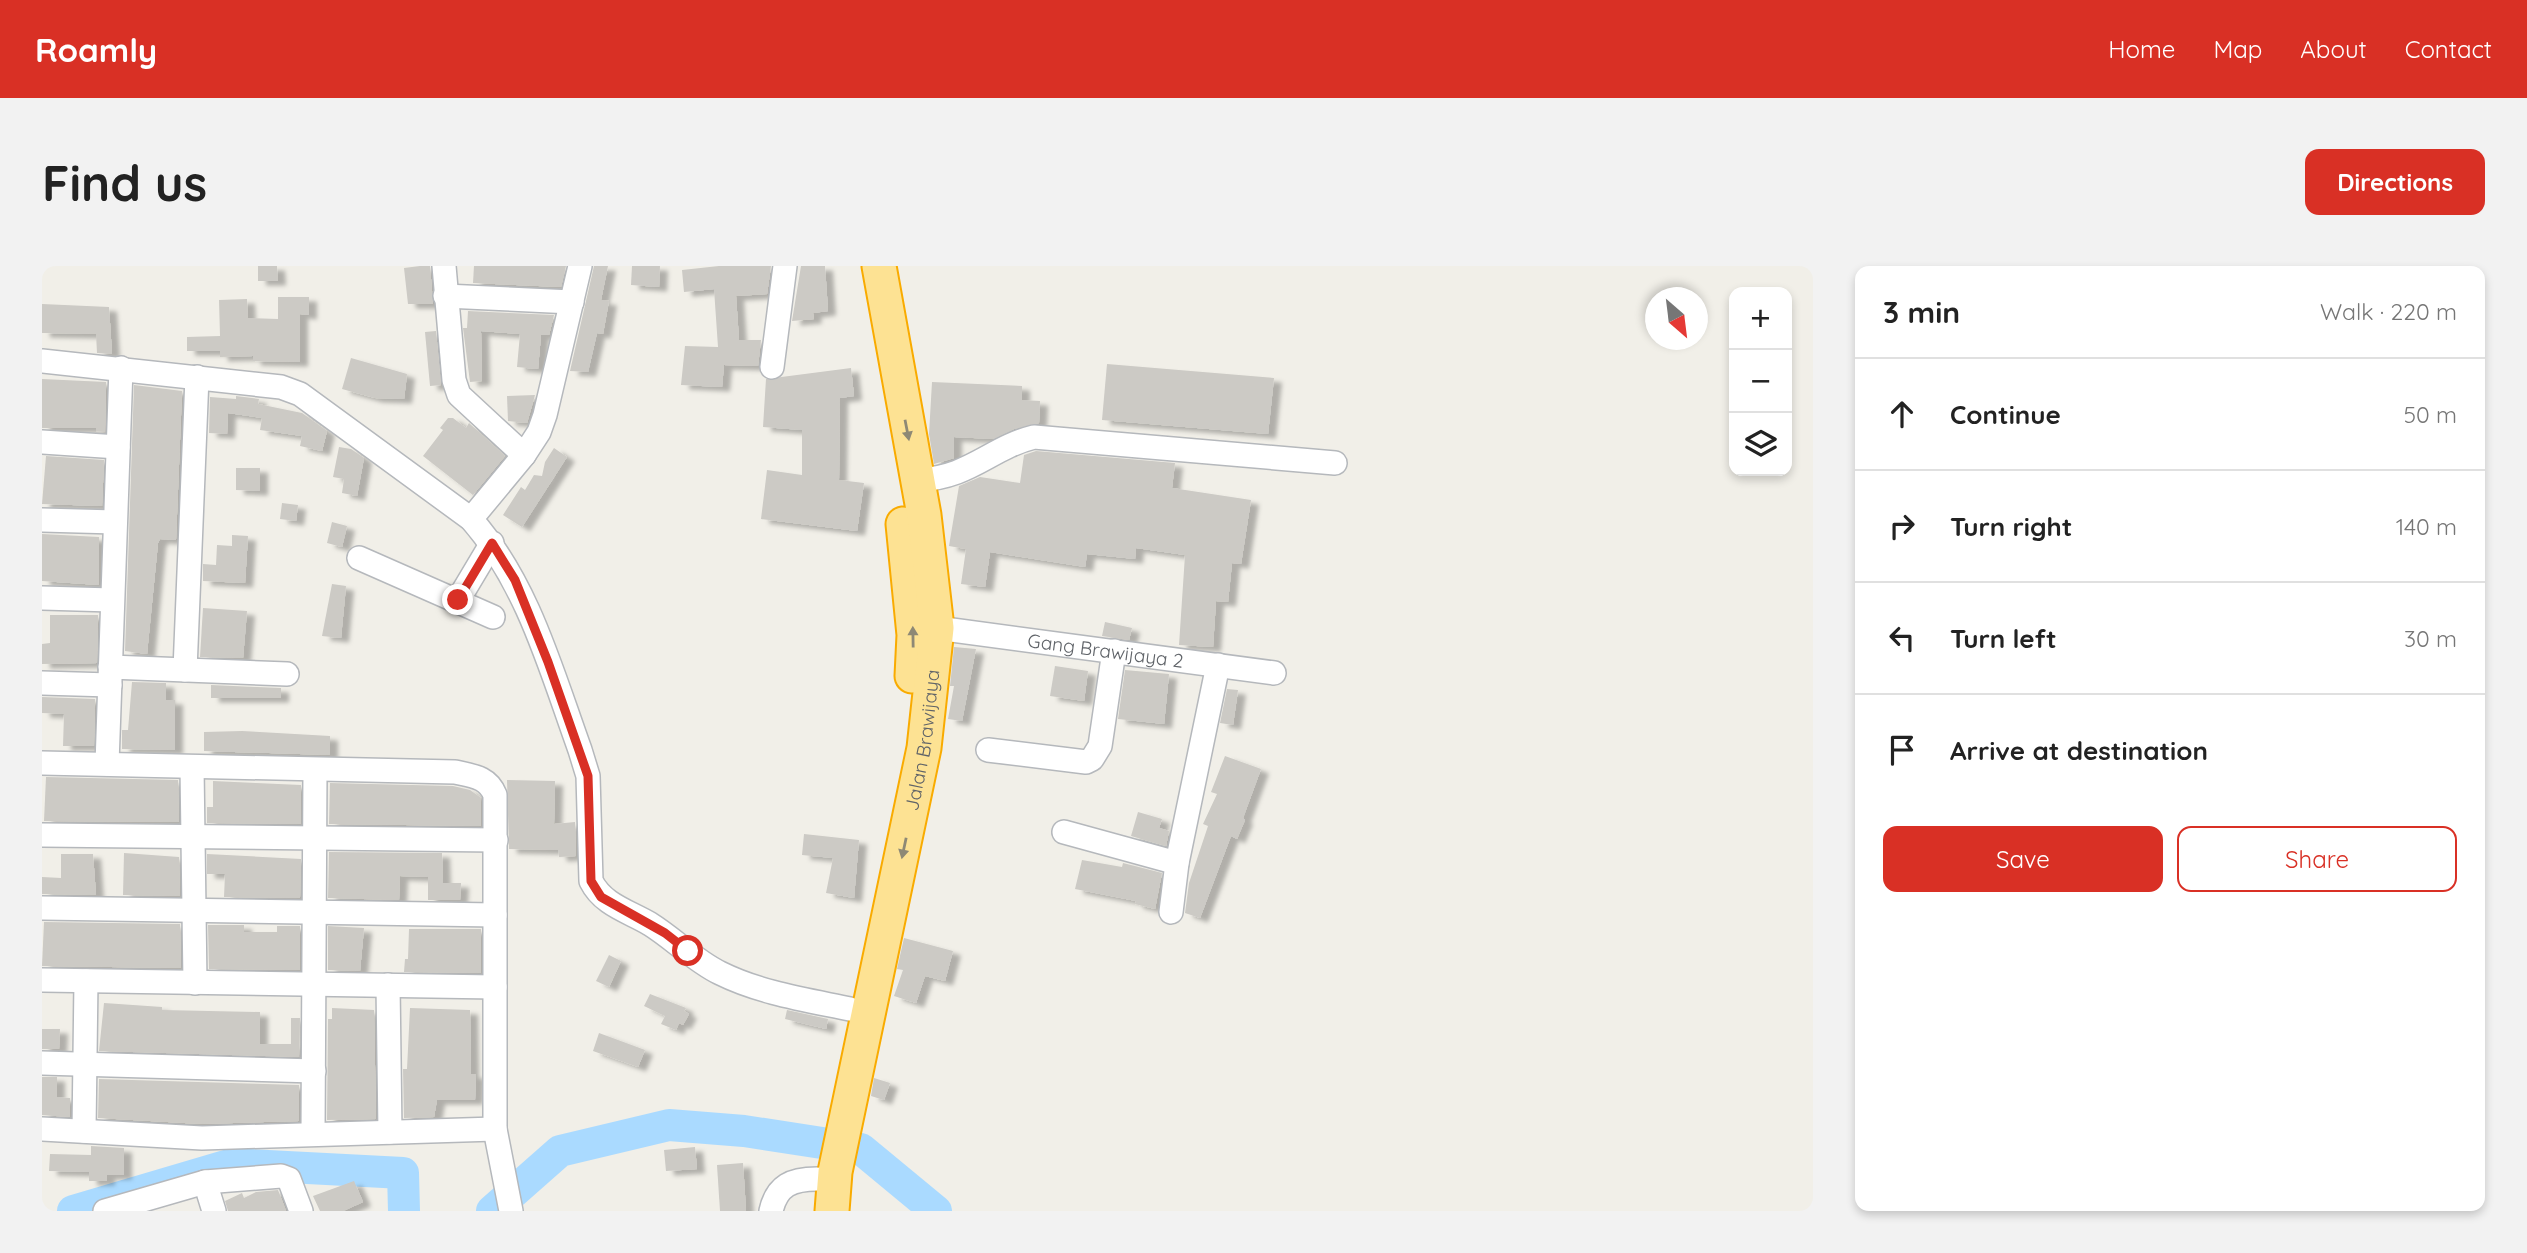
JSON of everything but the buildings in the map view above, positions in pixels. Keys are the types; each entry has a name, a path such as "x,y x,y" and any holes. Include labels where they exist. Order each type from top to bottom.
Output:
{"highway":[{"name":"Jalan Brawijaya","path":"840,1110 850,1009 862,933 906,731 914,635 908,557 884,430 860,266"},
{"name":"Jalan Brawijaya","path":"832,1211 821,1182 924,748 937,628 932,568 879,266"}],"street":[{"path":"444,266 445,296 459,395 524,455"},
{"path":"471,519 540,432 580,266"},
{"path":"772,367 785,266"},
{"path":"445,296 572,302"},
{"path":"42,361 281,387 300,394 471,519 492,543 515,580 588,776 591,881 596,890 613,905 665,933 719,973 761,989 850,1009"},
{"path":"107,764 121,368"},
{"path":"185,670 197,377"},
{"path":"917,480 965,470 1013,444 1034,437 1335,463"},
{"path":"42,442 118,447"},
{"path":"42,520 116,522"},
{"path":"458,600 492,543"},
{"path":"359,558 494,617"},
{"path":"42,598 113,600"},
{"name":"Gang Brawijaya 2","path":"937,628 1274,673"},
{"path":"988,750 1086,762 1092,759 1100,746 1114,651"},
{"path":"1171,912 1177,863 1218,665"},
{"path":"42,683 185,670 287,674"},
{"path":"42,762 315,771 455,772 479,777 491,785 495,795 496,840 495,1129 511,1211"},
{"path":"192,767 195,983"},
{"path":"313,1134 315,771"},
{"path":"1064,832 1177,863"},
{"path":"42,835 496,840"},
{"path":"42,908 495,915"},
{"path":"42,980 495,987"},
{"path":"84,1132 86,981"},
{"path":"388,985 390,1132"},
{"path":"42,1063 314,1071"},
{"path":"42,1129 202,1138 495,1129"},
{"path":"120,1208 205,1182 284,1177 289,1180 300,1211"},
{"path":"771,1211 774,1197 786,1184 800,1179 821,1182"},
{"path":"205,1182 214,1211"}],"waterway":[{"path":"492,1211 560,1151 669,1125 744,1131 861,1149 936,1211"},
{"path":"73,1211 232,1164 403,1173 404,1211"}],"route":[{"path":"458,600 492,543 515,580 548,662 588,776 591,881 601,897 665,933 688,951"}]}
